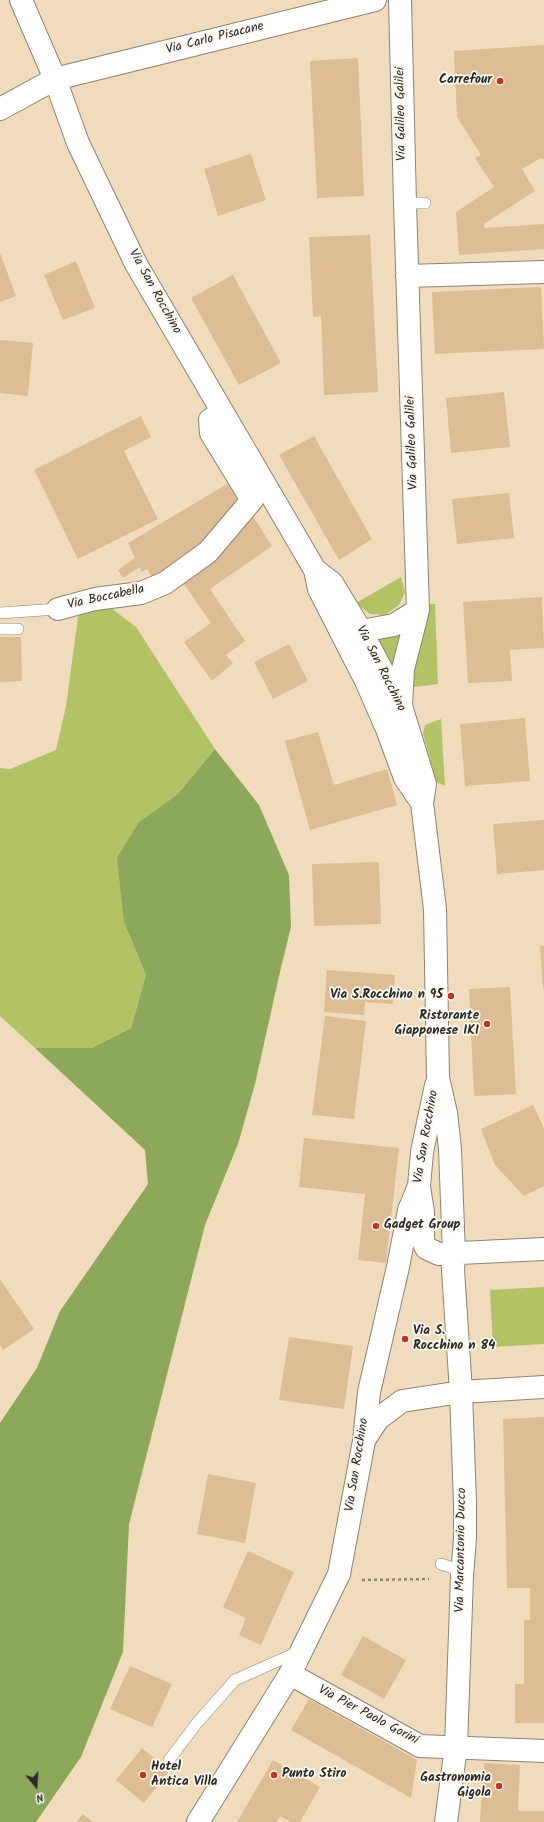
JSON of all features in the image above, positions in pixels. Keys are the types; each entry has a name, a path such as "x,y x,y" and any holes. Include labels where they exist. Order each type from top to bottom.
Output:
{"street":[{"name":"Via San Rocchino","path":"21,0 55,79 78,143 136,264 315,570 319,589 366,681 406,778 422,803"},
{"name":"Via Carlo Pisacane","path":"0,109 55,79 375,0"},
{"name":"Via Galileo Galilei","path":"400,0 415,203 408,276 418,610 403,669 402,706"},
{"path":"408,276 544,272"},
{"name":"Via Boccabella","path":"58,609 95,598 141,593 165,583 208,552 252,500 211,433 210,420 222,412"},
{"name":"Via San Rocchino","path":"315,570 332,583 361,631 402,706 425,784 422,803 435,909 438,1078 446,1114 450,1149 454,1254"},
{"path":"361,631 394,624 418,610"},
{"name":"Via San Rocchino","path":"198,1822 290,1674 338,1574 364,1441 369,1392 376,1357 398,1267 409,1210 419,1186 422,1152 438,1078"},
{"path":"419,1186 423,1212 423,1241 426,1248 439,1254 544,1249"},
{"name":"Via Marcantonio Ducco","path":"446,1822 456,1747 462,1576 465,1538 461,1392 453,1270 454,1254"},
{"path":"364,1441 378,1419 402,1401 461,1392 544,1387"},
{"name":"Via Pier Paolo Gorini","path":"290,1674 420,1746 544,1751"}],"lane":[{"path":"0,613 58,609"},
{"path":"0,630 18,629"},
{"path":"441,1564 453,1568 462,1576"},
{"path":"169,1760 197,1723 235,1680 302,1650"}],"path":[{"path":"357,1580 433,1579"}],"green space":[{"path":"401,577 405,592 399,605 385,615 370,614 356,603"},
{"path":"428,604 435,604 438,684 414,687 411,669"},
{"path":"107,605 136,627 215,749 178,794 139,822 124,922 146,975 131,1028 92,1048 35,1048 0,1016 0,768 10,769 56,750 66,706 79,610"},
{"path":"404,627 394,671 373,641"},
{"path":"441,719 445,786 436,782 423,734 425,725"},
{"path":"215,749 259,805 289,875 291,927 255,1084 238,1144 205,1225 129,1524 123,1652 81,1757 36,1822 0,1822 0,1423 37,1368 60,1311 148,1184 145,1150 35,1048 92,1048 131,1028 146,975 124,922 117,858 139,822 178,794"},
{"path":"544,1287 544,1344 493,1347 490,1290"}],"building":[{"path":"544,45 544,159 541,158 522,169 535,191 484,224 485,228 544,224 544,249 459,255 456,212 494,187 475,158 481,155 457,117 454,51"},
{"path":"358,58 364,196 317,198 310,61"},
{"path":"251,154 266,200 218,216 204,169"},
{"path":"370,235 378,392 324,395 321,316 313,317 309,237"},
{"path":"0,253 16,296 0,302"},
{"path":"76,261 95,308 63,320 44,275"},
{"path":"233,275 281,363 239,385 191,298"},
{"path":"541,287 544,349 435,354 432,292"},
{"path":"0,340 33,343 28,396 0,393"},
{"path":"504,392 510,447 451,453 446,398"},
{"path":"141,416 151,437 124,451 158,519 78,559 34,470"},
{"path":"314,436 372,539 339,560 279,455"},
{"path":"232,481 246,502 185,563 153,579 147,569 142,572 140,567 123,578 118,570 135,558 128,543"},
{"path":"509,493 514,538 457,544 452,499"},
{"path":"249,510 272,546 210,589 245,641 226,655 233,663 212,681 184,642 211,623 179,577"},
{"path":"542,597 544,648 510,650 512,681 468,683 463,602"},
{"path":"0,637 21,637 22,681 0,682"},
{"path":"289,644 308,681 273,699 254,662"},
{"path":"525,718 530,781 465,786 460,724"},
{"path":"318,732 334,785 387,769 397,805 310,830 285,741"},
{"path":"544,820 544,870 497,874 493,824"},
{"path":"379,862 381,924 314,926 312,864"},
{"path":"540,946 544,946 544,989 543,989"},
{"path":"327,970 395,975 393,1004 365,1002 364,1015 324,1012"},
{"path":"510,987 516,1094 474,1096 469,989"},
{"path":"325,1016 366,1021 354,1119 312,1115"},
{"path":"533,1105 544,1128 544,1186 524,1196 495,1165 481,1129"},
{"path":"304,1138 399,1148 386,1263 358,1260 365,1194 299,1187"},
{"path":"0,1279 34,1329 3,1350 0,1345"},
{"path":"289,1337 353,1346 344,1409 279,1400"},
{"path":"544,1417 544,1723 515,1723 515,1684 524,1684 524,1620 530,1620 530,1588 507,1588 503,1419"},
{"path":"208,1474 256,1483 245,1543 197,1534"},
{"path":"248,1551 294,1572 261,1645 239,1635 246,1618 223,1607"},
{"path":"363,1636 406,1660 384,1699 341,1675"},
{"path":"130,1666 172,1684 152,1727 110,1709"},
{"path":"309,1699 417,1760 411,1798 291,1730"},
{"name":"Hotel Antica Villa","path":"142,1748 170,1770 144,1803 116,1780"},
{"path":"273,1760 320,1787 300,1822 291,1822 280,1816 276,1822 237,1822"},
{"path":"484,1763 520,1765 518,1811 544,1811 544,1822 480,1822"},
{"path":"83,1814 93,1822 76,1822"}],"place":[{"name":"Carrefour","path":"500,81"},
{"name":"Via S.Rocchino n 95","path":"451,996"},
{"name":"Ristorante Giapponese IKI","path":"487,1024"},
{"name":"Gadget Group","path":"376,1226"},
{"name":"Via S. Rocchino n 84","path":"405,1339"},
{"name":"Hotel Antica Villa","path":"143,1775"},
{"name":"Punto Stiro","path":"274,1775"},
{"name":"Gastronomia Gigola","path":"499,1786"}]}
